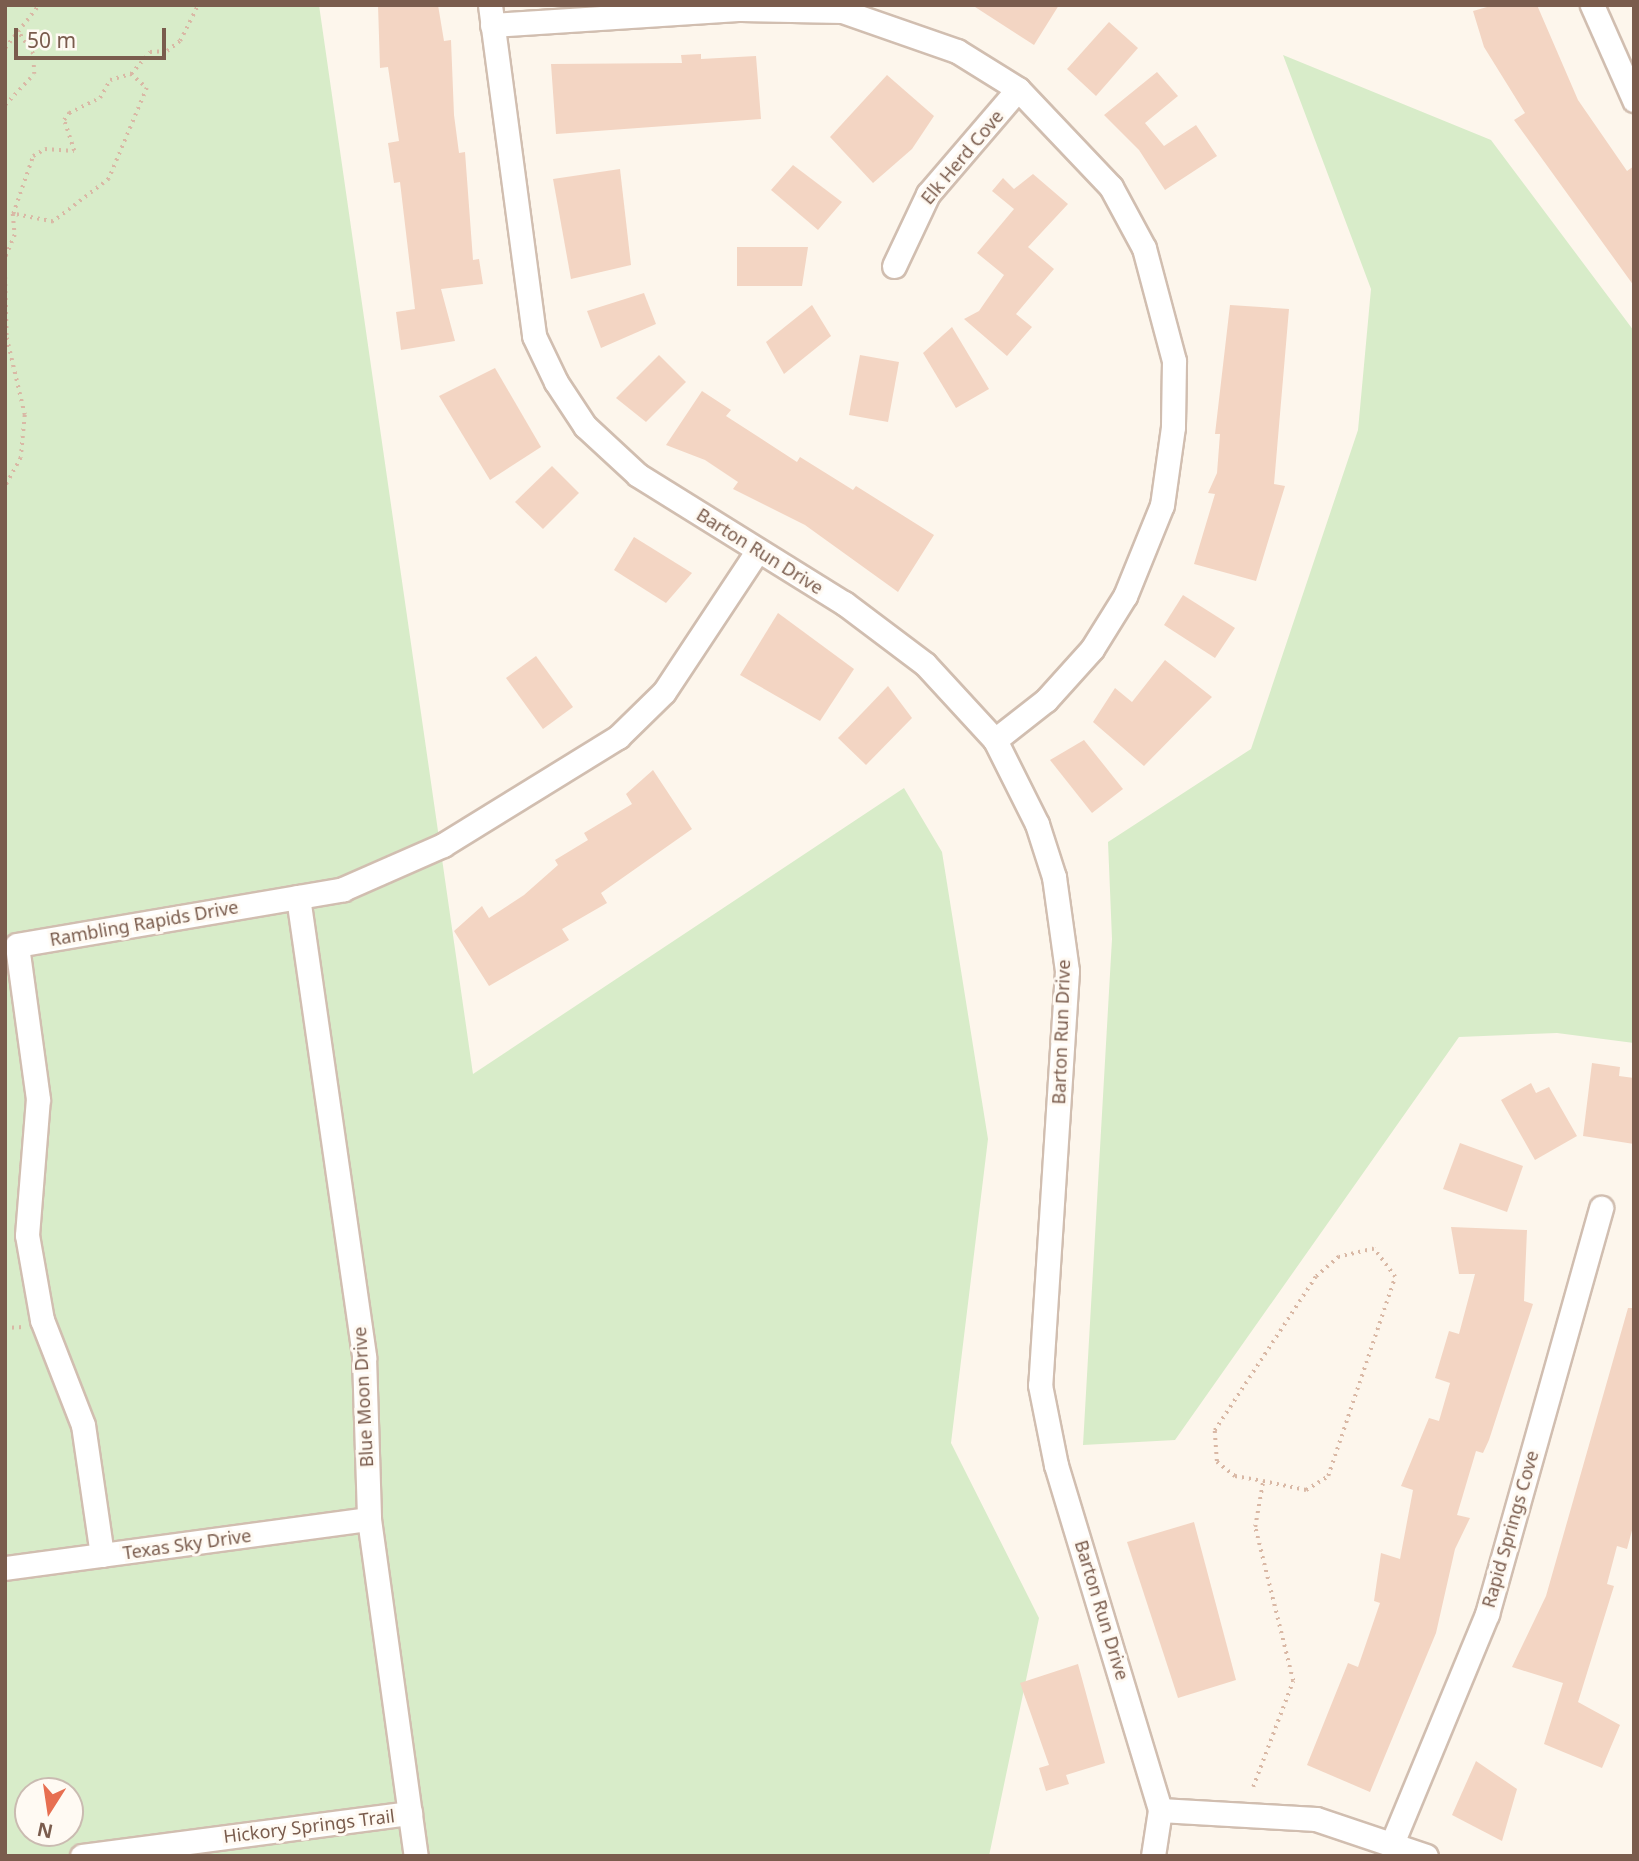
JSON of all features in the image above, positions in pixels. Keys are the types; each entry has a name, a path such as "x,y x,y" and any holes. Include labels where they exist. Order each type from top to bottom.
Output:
{"street":[{"path":"1592,5 1634,100"},
{"path":"491,15 741,9 842,11 957,51 1018,89 1083,151 1144,248 1174,361 1174,428 1162,505 1125,596 1093,649 1046,700 995,740"},
{"name":"Barton Run Drive","path":"491,15 534,335 556,382 585,426 638,475 886,632 995,740 1054,877 1068,971 1040,1385 1056,1465 1160,1810 1153,1856"},
{"name":"Elk Herd Cove","path":"894,266 928,194 1018,89"},
{"name":"Rambling Rapids Drive","path":"102,1555 83,1425 42,1320 27,1235 38,1099 17,945 343,889 443,845 618,737 664,692 758,550"},
{"name":"Blue Moon Drive","path":"298,897 364,1357 369,1519 416,1856"},
{"name":"Rapid Springs Cove","path":"1393,1841 1487,1614 1601,1208"},
{"name":"Texas Sky Drive","path":"5,1568 369,1519"},
{"path":"1160,1810 1316,1819 1393,1841 1426,1856"},
{"name":"Hickory Springs Trail","path":"82,1856 410,1813"}],"path":[{"path":"5,48 39,5"},
{"path":"5,258 15,234 13,214 33,156 45,149 74,151 64,120 69,113 100,98 110,80 131,74 150,52 167,51 180,41 198,5"},
{"path":"5,105 34,74 33,54 19,33"},
{"path":"5,214 53,222 109,179 147,88 131,74"},
{"path":"5,263 7,338 25,415 21,458 5,487"},
{"path":"1374,1249 1395,1276 1328,1476 1306,1490 1263,1481 1235,1476 1217,1462 1216,1431 1316,1277 1339,1257 1374,1249"},
{"path":"5,1328 30,1326"},
{"path":"1253,1787 1293,1681 1255,1527 1263,1481"}],"green space":[{"path":"5,5 319,5 473,1074 904,788 942,852 988,1139 951,1443 1039,1618 989,1856 5,1856"},
{"path":"1283,55 1491,140 1634,331 1634,1043 1557,1033 1459,1037 1175,1440 1083,1445 1112,939 1108,842 1251,749 1358,430 1371,289"}],"building":[{"path":"378,5 438,5 444,41 451,40 454,115 459,153 465,152 473,260 479,259 483,284 441,289 455,341 401,350 396,312 415,309 400,182 394,183 388,143 399,141 388,67 380,68"},
{"path":"972,5 1059,5 1034,45"},
{"path":"1494,5 1537,5 1578,100 1627,171 1634,166 1634,286 1514,120 1525,113 1484,47 1473,11"},
{"path":"1109,22 1138,48 1096,96 1067,69"},
{"path":"701,54 701,59 756,56 761,119 556,134 551,64 682,63 681,55"},
{"path":"1157,72 1178,96 1145,123 1164,146 1196,125 1217,156 1165,190 1139,150 1104,115"},
{"path":"887,75 934,116 912,149 873,183 830,137"},
{"path":"793,165 842,202 818,230 771,190"},
{"path":"620,169 631,265 571,279 553,179"},
{"path":"1033,174 1068,204 1028,247 1054,269 1016,314 1032,327 1007,356 964,319 979,311 1004,275 977,253 1014,209 992,191 1003,178 1014,189"},
{"path":"737,247 808,247 802,286 737,286"},
{"path":"644,293 656,324 601,348 587,311"},
{"path":"812,305 831,336 784,374 766,342"},
{"path":"1230,305 1289,309 1274,484 1285,486 1256,581 1194,564 1215,494 1208,493 1217,473 1220,434 1215,434"},
{"path":"952,327 989,389 956,408 923,353"},
{"path":"659,355 686,382 646,422 616,398"},
{"path":"860,355 899,362 888,422 849,415"},
{"path":"495,368 541,447 490,480 439,396"},
{"path":"702,391 731,410 726,416 797,462 800,457 853,490 856,486 934,535 898,592 805,525 733,489 738,482 705,460 666,445"},
{"path":"552,466 579,493 543,529 515,502"},
{"path":"634,537 692,573 666,603 614,570"},
{"path":"1183,595 1235,628 1215,658 1164,625"},
{"path":"778,613 854,669 820,721 740,675"},
{"path":"536,656 573,707 543,729 506,678"},
{"path":"1165,660 1212,697 1144,766 1093,722 1115,688 1132,702"},
{"path":"888,686 912,718 866,765 838,738"},
{"path":"1084,740 1123,789 1092,813 1050,760"},
{"path":"653,770 692,829 601,893 607,903 562,929 569,940 489,986 454,931 482,906 489,918 524,895 558,865 555,860 588,840 584,833 632,804 626,794"},
{"path":"1592,1063 1620,1067 1619,1076 1634,1078 1634,1144 1583,1136"},
{"path":"1531,1083 1536,1093 1549,1087 1577,1136 1535,1160 1501,1100"},
{"path":"1460,1143 1523,1166 1507,1212 1443,1189"},
{"path":"1451,1227 1527,1230 1524,1301 1533,1304 1489,1440 1483,1453 1476,1451 1457,1515 1470,1518 1455,1549 1436,1633 1370,1792 1307,1765 1348,1663 1358,1667 1380,1603 1374,1601 1381,1553 1400,1559 1413,1490 1401,1486 1429,1418 1439,1421 1450,1383 1435,1378 1449,1331 1459,1334 1475,1274 1459,1274"},
{"path":"1628,1308 1634,1308 1634,1523 1627,1549 1617,1546 1607,1584 1614,1586 1578,1702 1620,1725 1602,1768 1544,1744 1563,1683 1512,1667 1546,1596"},
{"path":"1194,1522 1236,1680 1178,1698 1127,1542"},
{"path":"1078,1664 1105,1763 1066,1775 1069,1784 1046,1791 1039,1768 1049,1765 1020,1683"},
{"path":"1476,1761 1517,1789 1502,1841 1452,1815"}]}
